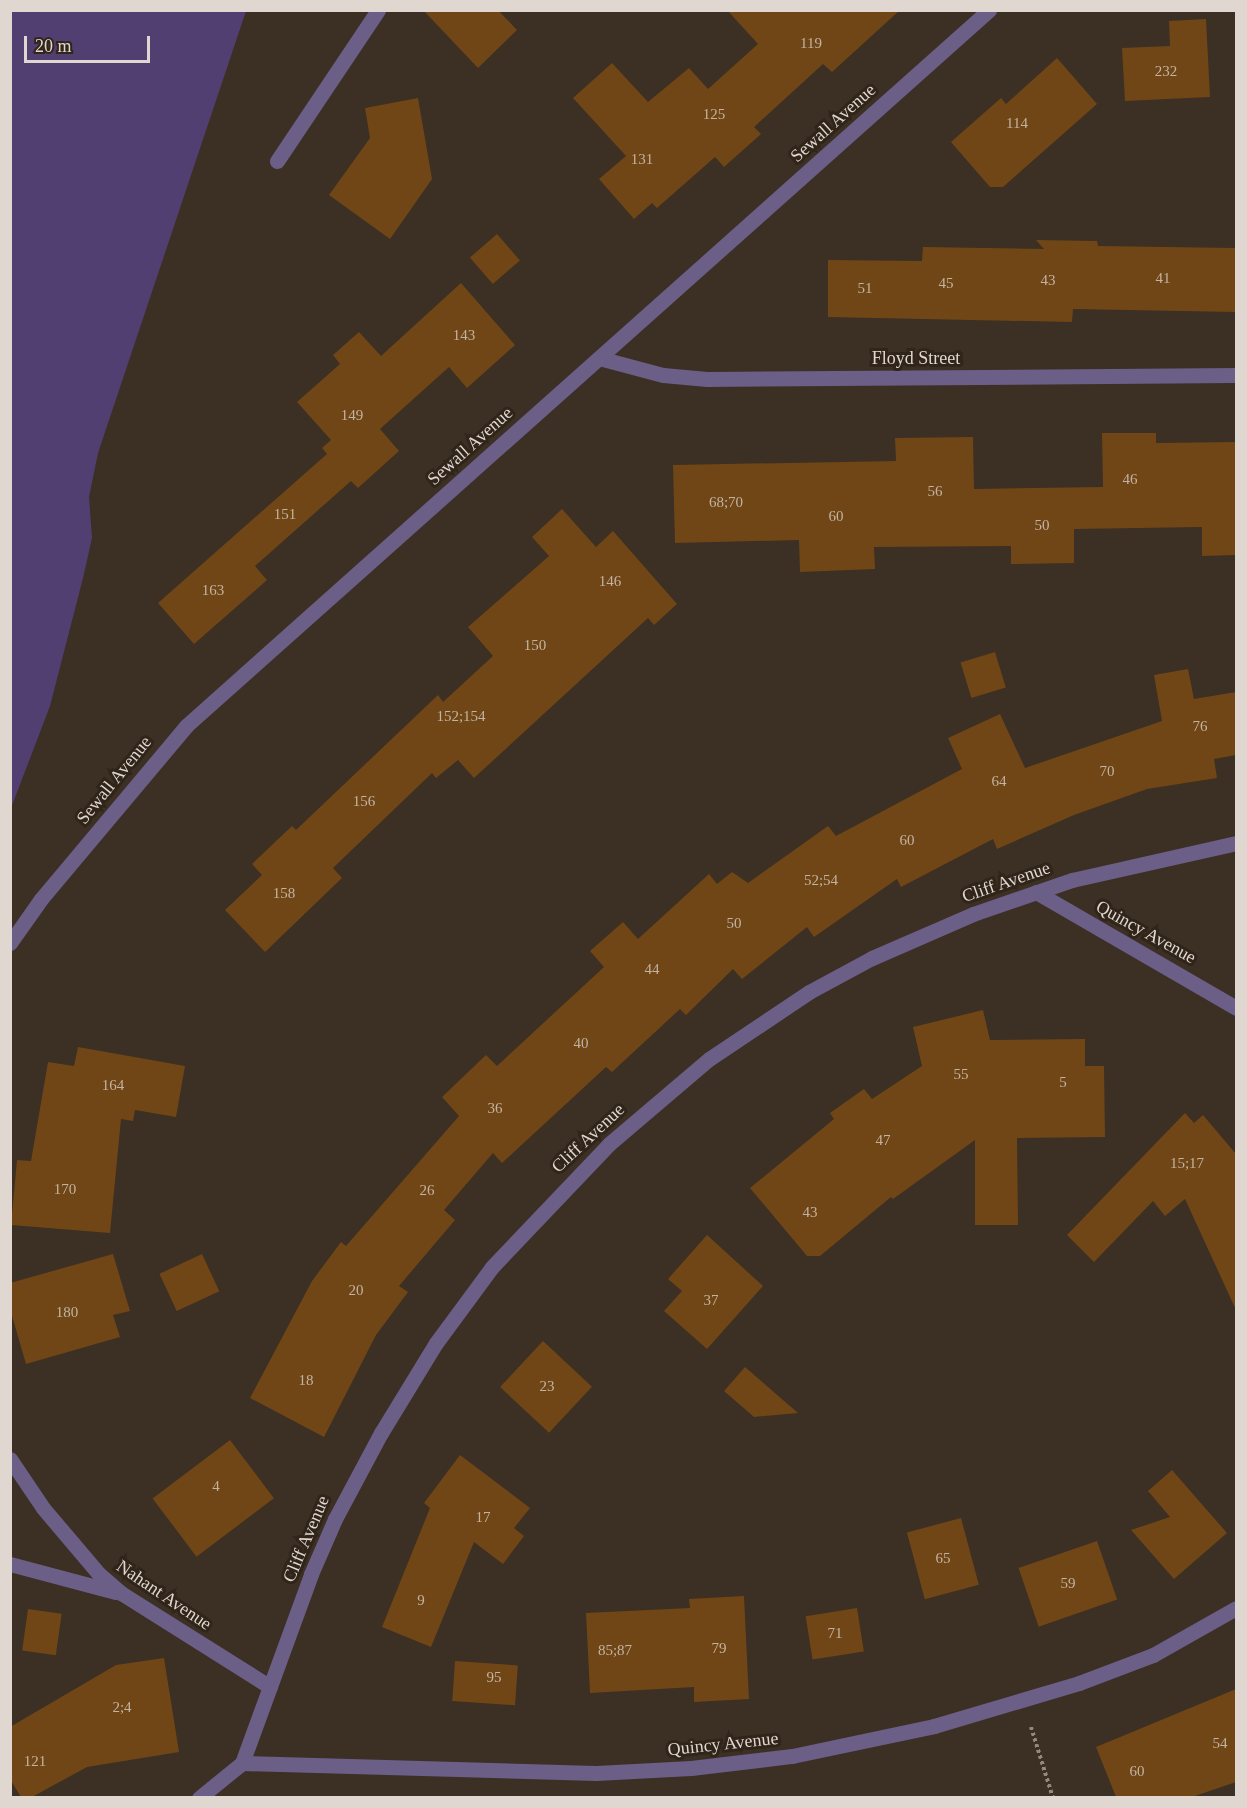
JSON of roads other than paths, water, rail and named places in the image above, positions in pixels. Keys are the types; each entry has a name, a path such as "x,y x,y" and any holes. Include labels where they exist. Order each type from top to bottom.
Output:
{"street":[{"path":"277,161 378,10"},
{"name":"Sewall Avenue","path":"10,943 41,899 186,726 989,10"},
{"name":"Floyd Street","path":"599,358 663,375 707,379 1236,375"},
{"name":"Cliff Avenue","path":"242,1763 335,1519 381,1433 465,1302 557,1194 692,1073 809,992 906,942 1036,892 1114,869 1236,843"},
{"name":"Quincy Avenue","path":"1036,892 1236,1008"},
{"name":"Nahant Avenue","path":"10,1459 63,1534 121,1593 270,1687"},
{"path":"10,1563 121,1593"},
{"name":"Quincy Avenue","path":"242,1763 596,1773 691,1768 792,1756 934,1726 1078,1683 1162,1650 1236,1608"},
{"path":"199,1797 242,1763"}]}
